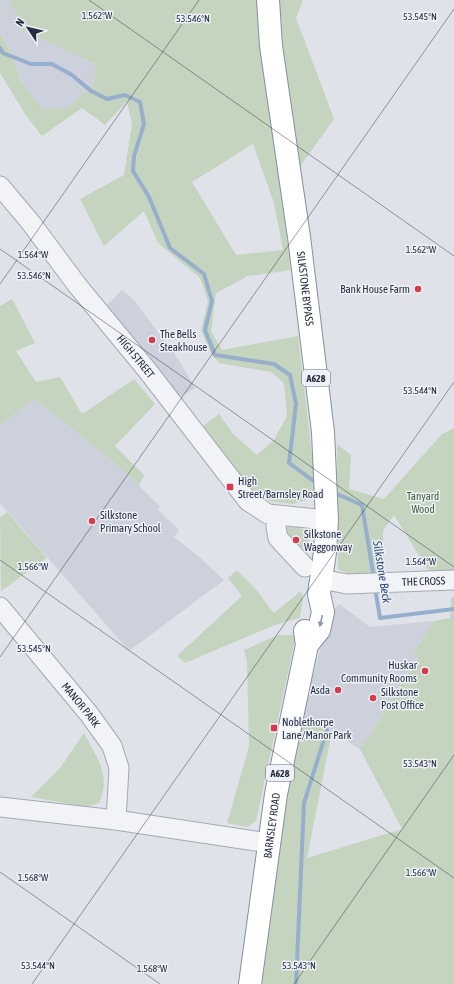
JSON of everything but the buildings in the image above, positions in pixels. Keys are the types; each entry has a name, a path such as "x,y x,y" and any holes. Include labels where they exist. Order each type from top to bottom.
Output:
{"highway":[{"name":"SILKSTONE BYPASS","path":"268,0 271,46 299,237 322,425 327,520 308,570"},
{"name":"BARNSLEY ROAD","path":"250,984 276,794 285,743 307,645 304,626 308,608 308,570"}],"street":[{"name":"HIGH STREET","path":"0,186 31,223 77,285 146,370 248,501 268,514 327,520"},
{"path":"278,516 276,527 278,538 308,570"},
{"name":"THE CROSS","path":"308,570 347,584 454,580"},
{"name":"MANOR PARK","path":"0,607 89,714 112,746 119,768 116,820"},
{"path":"0,807 116,820 269,842"}],"shaded area":[{"path":"0,0 10,0 22,30 95,64 94,84 67,108 42,110 21,81 10,51 0,33"},
{"path":"122,290 134,300 178,359 195,388 180,397 104,308"},
{"name":"Silkstone Primary School","path":"34,398 114,462 160,506 158,510 179,530 174,537 198,556 224,580 129,651 0,503 0,425"},
{"path":"339,604 370,627 434,621 413,653 418,656 371,734 360,749 332,731 300,723 330,614"}],"green space":[{"path":"10,0 256,0 291,270 248,276 216,293 211,331 222,350 298,336 316,489 307,500 292,504 269,501 251,491 203,426 219,414 233,434 257,455 274,440 287,416 284,383 271,372 219,363 211,354 201,330 208,301 200,278 158,243 144,211 104,246 80,199 124,175 132,124 127,101 105,125 82,108 42,136 27,117 0,73 0,33 10,51 21,81 42,109 67,108 94,84 95,64 22,30","holes":["253,144 274,203 283,250 236,255 192,182"]},
{"path":"274,0 303,0 296,18 334,119 298,169"},
{"path":"12,299 35,343 16,351 36,382 60,377 82,414 134,379 155,404 115,446 144,475 139,486 114,462 34,398 0,425 0,306"},
{"name":"Tanyard Wood","path":"454,428 454,571 428,570 394,515 383,531 384,573 352,576 338,569 337,444 351,455 349,489 384,499 442,434"},
{"path":"7,512 47,558 1,591 0,518"},
{"path":"293,525 300,527 309,537 307,552 304,547 297,548 291,543 285,531 288,526"},
{"path":"237,570 253,586 274,613 301,591 303,599 300,618 275,625 185,663 177,656 242,596 228,578"},
{"path":"451,597 454,597 454,984 261,984 265,957 268,904 283,796 300,723 332,731 307,858 402,829 360,749 371,734 418,657 413,653 434,621 450,618"},
{"path":"278,635 296,635 256,821 247,827 227,823 249,746 247,661 244,650"},
{"path":"84,733 101,766 103,775 103,793 99,803 87,807 31,797 60,768"}],"waterway":[{"name":"Silkstone Beck","path":"0,48 3,53 31,64 52,64 72,75 91,91 107,99 125,95 140,102 144,124 134,156 133,171 149,197 170,248 204,274 212,301 205,330 215,355 274,364 290,375 296,404 289,463 315,482"},
{"name":"Silkstone Beck","path":"337,494 362,505 374,579"},
{"name":"Silkstone Beck","path":"375,588 380,618 454,609"},
{"path":"296,984 304,803 327,730"}],"place":[{"name":"Bank House Farm","path":"418,289"},
{"name":"The Bells Steakhouse","path":"152,340"},
{"name":"High Street/Barnsley Road","path":"230,487"},
{"name":"Silkstone Primary School","path":"92,521"},
{"name":"Silkstone Waggonway","path":"296,540"},
{"name":"Huskar Community Rooms","path":"425,671"},
{"name":"Asda","path":"338,690"},
{"name":"Silkstone Post Office","path":"373,698"},
{"name":"Noblethorpe Lane/Manor Park","path":"274,728"}]}
